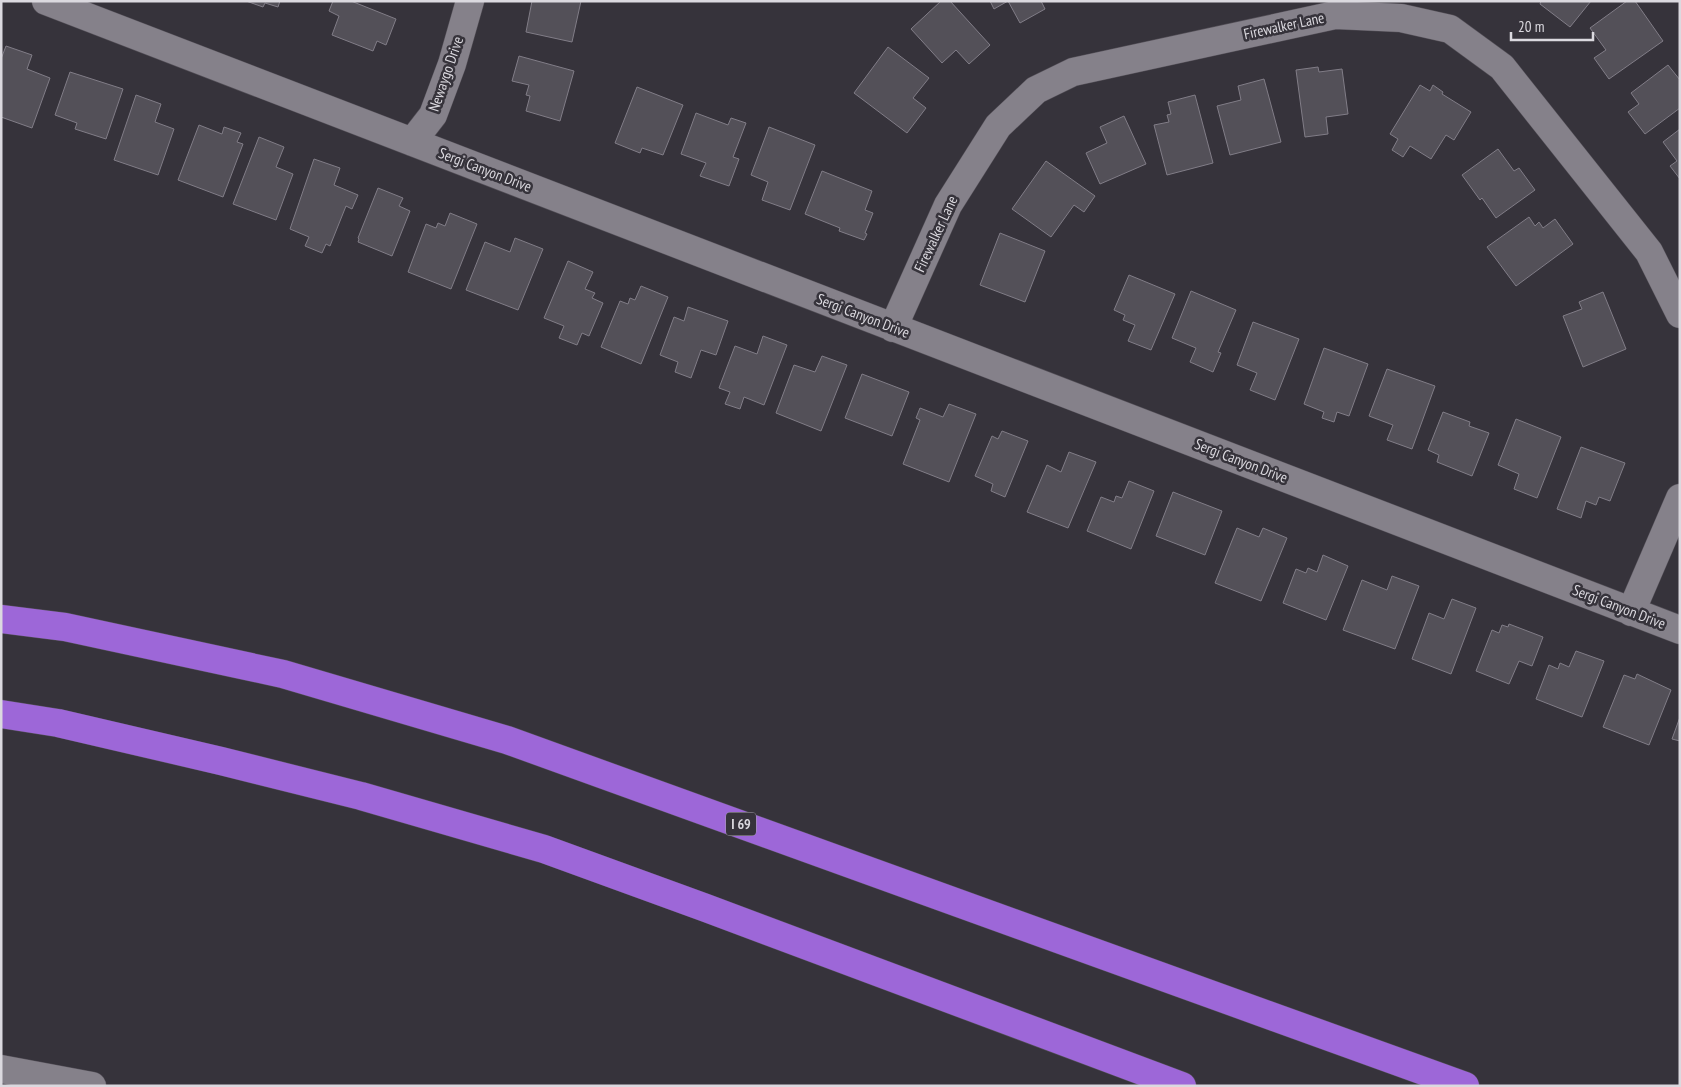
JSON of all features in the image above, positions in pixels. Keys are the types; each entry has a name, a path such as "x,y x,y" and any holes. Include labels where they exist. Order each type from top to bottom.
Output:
{"highway":[{"name":"I 69","path":"1,619 64,627 283,674 507,740 1465,1086"},
{"path":"1,714 58,723 221,761 361,796 544,849 1182,1086"}],"street":[{"name":"Sergi Canyon Drive","path":"46,1 1680,630"},
{"name":"Newaygo Drive","path":"412,142 433,115 452,64 470,1"},
{"name":"Firewalker Lane","path":"893,328 948,205 998,126 1036,90 1074,72 1335,15 1401,18 1450,29 1502,66 1649,252 1680,314"},
{"path":"1631,612 1680,498"},
{"path":"1,1069 92,1086"}],"building":[{"path":"246,1 280,1 278,7 265,3 263,7"},
{"path":"333,1 351,1 396,19 386,45 377,41 373,51 332,35 339,16 329,11"},
{"path":"532,1 581,1 572,42 526,32"},
{"path":"941,1 950,1 990,45 969,64 956,50 942,63 911,29"},
{"path":"990,1 1008,1 994,9"},
{"path":"1008,1 1041,1 1045,9 1020,23"},
{"path":"1541,1 1591,1 1570,27 1540,4"},
{"path":"1627,1 1635,1 1663,41 1609,79 1594,58 1606,50 1590,28"},
{"path":"6,46 32,55 27,69 50,78 32,128 1,117 1,59"},
{"path":"888,47 929,78 913,98 926,108 907,133 854,93"},
{"path":"519,56 574,71 560,121 526,111 530,96 526,95 529,85 512,81"},
{"path":"1668,65 1680,80 1680,108 1645,134 1628,112 1639,104 1631,93"},
{"path":"1318,67 1319,72 1342,69 1348,114 1326,117 1328,134 1305,137 1296,70"},
{"path":"70,72 123,89 106,139 75,129 77,123 55,115"},
{"path":"1264,79 1281,142 1230,155 1217,106 1241,100 1238,86"},
{"path":"1420,85 1430,91 1433,85 1443,92 1442,94 1471,112 1454,140 1446,135 1431,159 1410,146 1403,157 1392,150 1398,139 1390,134"},
{"path":"637,87 683,105 663,155 642,148 640,153 615,143"},
{"path":"136,95 161,104 155,122 174,129 158,175 114,160"},
{"path":"1195,95 1213,163 1167,175 1154,125 1169,122 1167,115 1171,114 1168,102"},
{"path":"696,113 728,125 731,118 746,123 733,157 739,159 729,186 700,176 706,163 681,154"},
{"path":"1124,116 1146,164 1100,184 1086,153 1107,143 1100,127"},
{"path":"199,125 222,134 224,127 241,133 237,142 243,144 223,197 178,180"},
{"path":"769,127 815,145 790,210 762,200 768,182 751,175"},
{"path":"1680,129 1680,179 1670,166 1677,161 1663,142"},
{"path":"259,137 284,147 276,167 293,174 276,220 233,204"},
{"path":"1498,149 1514,171 1519,168 1535,190 1496,218 1462,175"},
{"path":"314,159 340,168 334,185 358,195 352,209 346,206 330,246 326,244 322,253 305,246 309,237 290,229"},
{"path":"1046,161 1095,196 1084,212 1074,205 1051,237 1012,209"},
{"path":"822,171 872,191 865,210 873,213 864,240 839,231 840,228 805,214"},
{"path":"378,188 403,198 399,206 410,211 392,256 358,242"},
{"path":"450,213 477,224 451,289 408,272 426,224 436,228 438,223 445,226"},
{"path":"1529,217 1535,226 1539,222 1543,228 1555,219 1573,244 1516,286 1487,247"},
{"path":"1000,233 1045,251 1025,302 980,285"},
{"path":"515,238 543,249 518,310 466,290 485,242 510,252"},
{"path":"568,261 593,272 585,289 595,293 592,298 603,303 589,336 582,333 577,345 559,338 564,326 544,318"},
{"path":"1129,275 1175,294 1151,350 1128,341 1135,325 1123,320 1125,315 1114,310"},
{"path":"641,286 668,297 641,364 601,347 620,301 628,304 630,298 635,300"},
{"path":"1191,291 1236,310 1218,352 1221,353 1213,372 1190,362 1196,348 1172,338"},
{"path":"1603,292 1626,349 1583,367 1563,316 1582,309 1579,302"},
{"path":"688,307 728,321 716,355 701,350 691,378 675,372 678,362 660,355 674,317 684,321"},
{"path":"1253,322 1299,339 1275,400 1250,390 1257,373 1237,365"},
{"path":"763,336 787,345 764,405 744,397 740,409 725,404 730,392 719,388 735,346 757,354"},
{"path":"1324,348 1368,364 1349,416 1337,412 1334,422 1322,418 1324,412 1304,404"},
{"path":"822,356 847,365 821,431 776,413 794,365 815,372"},
{"path":"1387,369 1435,386 1412,449 1387,440 1393,425 1369,416"},
{"path":"862,374 909,392 892,436 845,418"},
{"path":"949,404 976,414 949,482 903,464 920,420 916,418 920,408 943,417"},
{"path":"1443,412 1470,422 1469,426 1489,433 1472,476 1437,462 1439,455 1428,450"},
{"path":"1516,419 1561,437 1537,498 1514,489 1519,474 1498,465"},
{"path":"1002,431 1028,441 1005,497 991,491 993,484 975,476 992,436 998,439"},
{"path":"1581,447 1625,463 1610,501 1599,497 1596,505 1586,501 1581,518 1557,509"},
{"path":"1069,452 1096,462 1068,528 1027,512 1047,465 1061,472"},
{"path":"1129,481 1154,491 1131,549 1087,531 1101,497 1114,502 1116,496 1122,498"},
{"path":"1173,492 1222,511 1205,555 1156,536"},
{"path":"1237,528 1259,537 1263,528 1287,538 1261,601 1215,583"},
{"path":"1323,555 1348,566 1326,620 1283,603 1296,569 1306,573 1308,568 1317,572"},
{"path":"1392,576 1419,586 1395,649 1343,630 1362,580 1387,590"},
{"path":"1452,599 1476,608 1451,674 1412,659 1429,613 1444,619"},
{"path":"1509,624 1543,637 1532,666 1519,661 1509,684 1476,671 1492,630 1499,633 1502,625 1508,627"},
{"path":"1576,651 1604,661 1582,717 1536,699 1549,665 1558,669 1560,663 1569,667"},
{"path":"1637,674 1671,690 1649,745 1603,727 1624,675 1635,679"},
{"path":"1680,717 1680,741 1672,739"}]}
